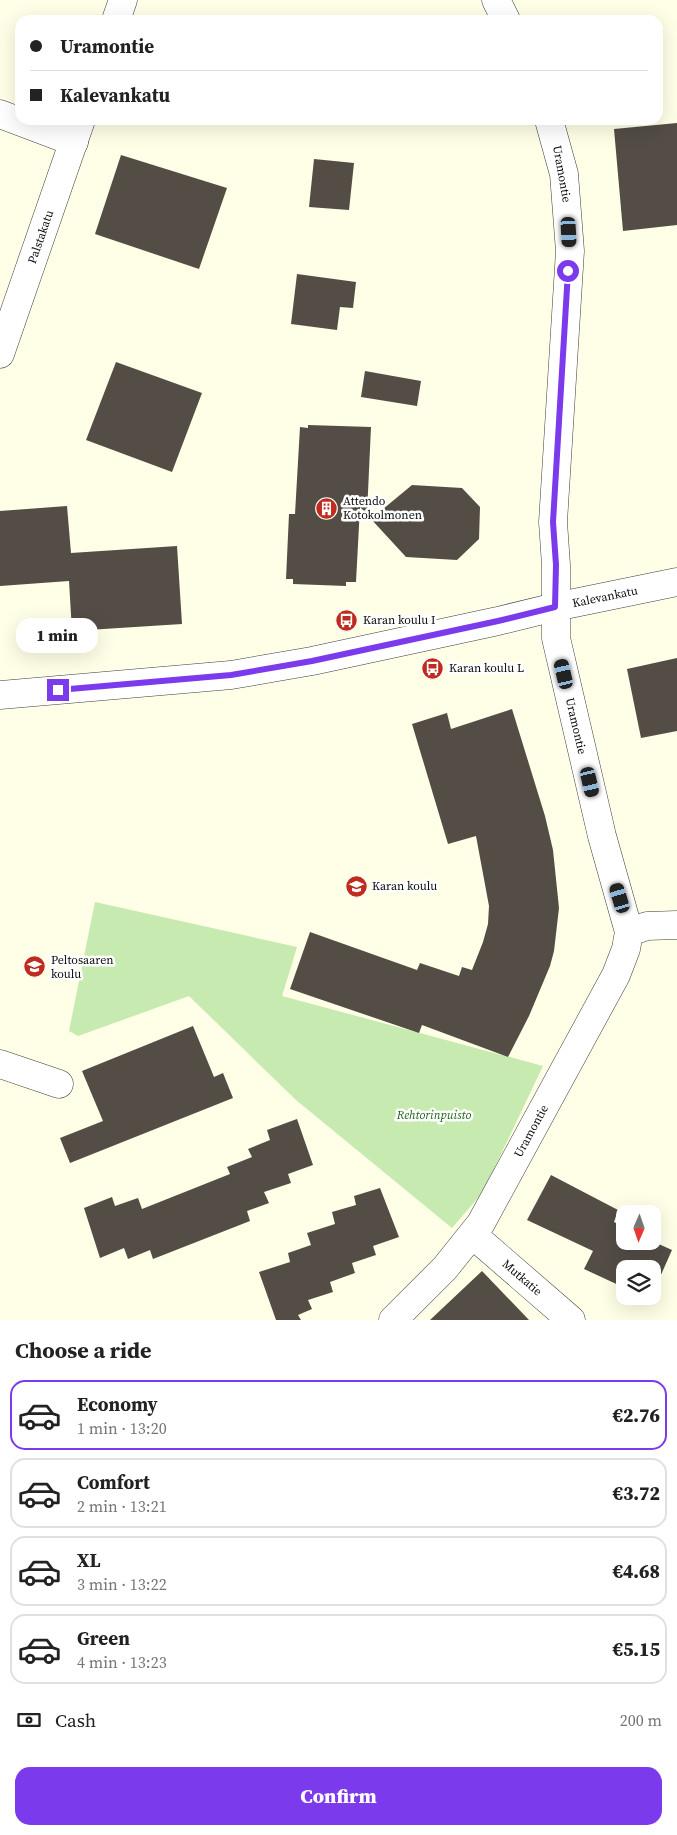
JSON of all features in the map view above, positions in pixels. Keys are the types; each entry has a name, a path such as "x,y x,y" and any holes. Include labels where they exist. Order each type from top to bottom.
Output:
{"street":[{"path":"118,15 123,0"},
{"path":"496,0 504,15"},
{"path":"0,114 15,117"},
{"path":"50,125 78,131"},
{"name":"Uramontie","path":"393,1320 445,1268 473,1235 616,975 626,948 628,932 602,836 556,638 556,565 553,522 570,251 564,174 550,125"},
{"name":"Palstakatu","path":"0,354 78,131"},
{"name":"Kalevankatu","path":"0,695 231,675 312,661 677,582"},
{"path":"628,932 647,926 677,924"},
{"path":"0,1064 59,1084"},
{"name":"Mutkatie","path":"473,1235 571,1320"}],"green space":[{"name":"Rehtorinpuisto","path":"95,902 297,947 282,996 543,1066 483,1192 452,1228 296,1100 189,996 78,1036 69,1031"}],"building":[{"path":"677,123 677,225 623,231 614,129"},
{"path":"121,155 227,188 199,269 95,234"},
{"path":"314,159 354,163 349,210 309,207"},
{"path":"297,274 356,282 353,308 340,307 337,330 291,324"},
{"path":"116,362 202,393 172,472 86,440"},
{"path":"365,371 421,381 417,406 361,397"},
{"name":"Attendo Kotokolmonen","path":"308,425 371,427 367,514 360,507 356,582 346,582 346,586 293,584 293,579 286,579 289,514 295,514 300,427 308,428"},
{"path":"412,485 462,488 480,507 479,539 457,560 406,557 371,519"},
{"path":"67,506 71,553 177,546 182,624 72,631 69,581 0,586 0,511"},
{"path":"677,658 677,731 641,738 627,669"},
{"path":"512,709 545,816 553,850 559,908 554,951 550,966 529,1016 508,1057 422,1025 419,1033 290,989 310,932 417,970 420,963 459,976 462,967 472,970 488,924 489,906 476,836 448,844 412,724 447,713 451,729"},
{"path":"193,1026 214,1077 223,1073 233,1098 70,1163 60,1138 103,1121 82,1071"},
{"path":"297,1119 313,1165 288,1174 291,1183 264,1192 269,1203 247,1211 250,1221 153,1259 150,1250 128,1259 124,1248 100,1258 84,1208 112,1197 115,1206 138,1198 142,1209 230,1174 227,1167 252,1157 248,1149 270,1140 267,1130"},
{"path":"551,1175 616,1209 614,1222 616,1223 616,1250 661,1250 661,1245 672,1250 661,1275 661,1260 616,1260 616,1284 584,1269 593,1251 527,1220"},
{"path":"380,1188 399,1237 373,1246 376,1255 352,1263 355,1273 330,1282 333,1292 308,1300 312,1309 298,1315 301,1320 276,1320 259,1272 290,1262 288,1253 311,1245 307,1233 335,1224 332,1212 356,1205 354,1196"},
{"path":"482,1271 529,1320 430,1320"}],"place":[{"name":"Attendo Kotokolmonen","path":"327,508"},
{"name":"Karan koulu I","path":"347,620"},
{"name":"Karan koulu L","path":"433,668"},
{"name":"Karan koulu","path":"356,886"},
{"name":"Peltosaaren koulu","path":"35,967"}],"route":[{"path":"58,690 231,675 312,661 555,607 556,565 553,522 568,271"}]}
